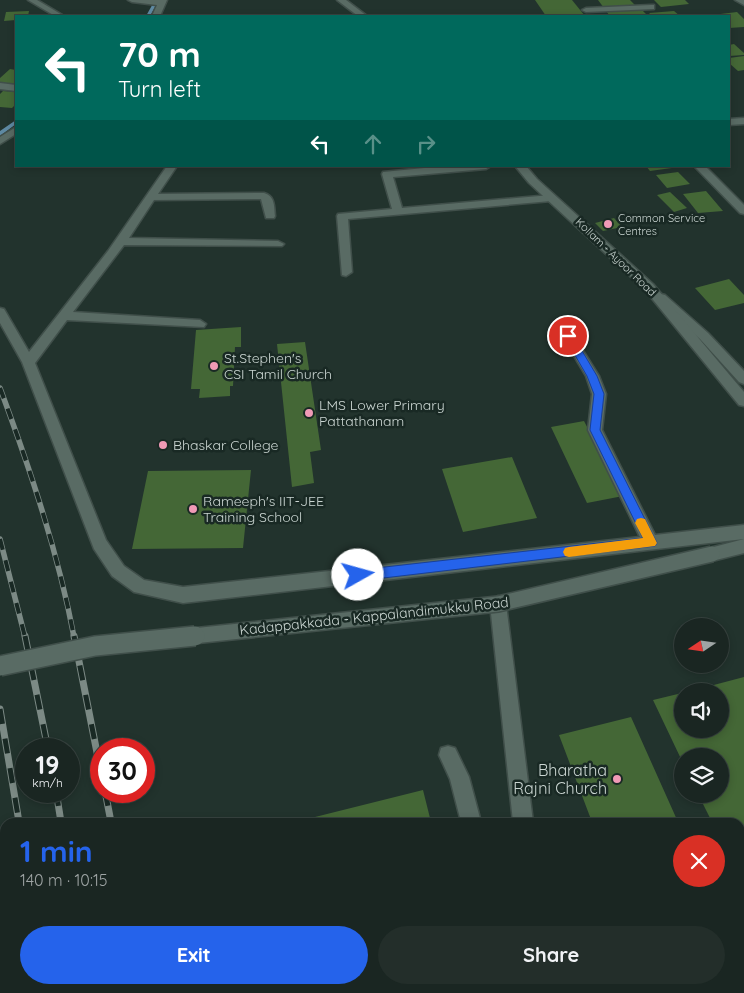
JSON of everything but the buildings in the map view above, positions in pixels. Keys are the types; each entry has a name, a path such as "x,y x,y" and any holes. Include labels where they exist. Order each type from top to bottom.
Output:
{"street":[{"path":"32,0 58,15"},
{"path":"132,0 162,2 156,15"},
{"path":"341,0 362,15"},
{"path":"580,0 588,13 652,7"},
{"path":"739,0 744,3"},
{"path":"0,86 15,88"},
{"path":"730,122 744,121"},
{"path":"0,141 15,131"},
{"path":"28,362 121,241 171,167"},
{"path":"398,212 387,174 474,167"},
{"name":"Kollam - Ayoor Road","path":"521,167 649,287 744,400"},
{"path":"700,167 744,211"},
{"path":"151,197 264,196 268,200 270,216"},
{"path":"346,272 342,216 552,198"},
{"path":"121,241 278,244"},
{"path":"649,287 704,336 744,379"},
{"path":"0,312 28,362 100,544 118,571 140,587 183,595 744,532"},
{"path":"64,316 200,324"},
{"path":"568,336 592,376 599,394 595,430 651,543"},
{"name":"Kadappakkada - Kappalandimukku Road","path":"0,666 95,646 498,604 744,546"},
{"path":"498,604 523,818"},
{"path":"448,755 459,777 470,818"}],"waterway":[{"path":"149,15 157,0"},
{"path":"0,134 15,123"}],"railway":[{"path":"0,388 42,511 60,574 74,637"},
{"path":"0,539 25,637"},
{"path":"25,636 46,738"},
{"path":"74,636 94,738"},
{"path":"0,709 18,818"},
{"path":"58,803 60,818"},
{"path":"107,803 110,818"}],"slow traffic":[{"path":"569,552 651,543 641,523"}],"place":[{"name":"Common Service Centres","path":"608,224"},
{"name":"St.Stephen's CSI Tamil Church","path":"214,366"},
{"name":"LMS Lower Primary Pattathanam","path":"309,413"},
{"name":"Bhaskar College","path":"163,445"},
{"name":"Rameeph's IIT-JEE Training School","path":"193,509"},
{"name":"Bharatha Rajni Church","path":"617,779"}],"route":[{"path":"358,575 651,543 595,430 599,394 592,376 568,336"}]}
